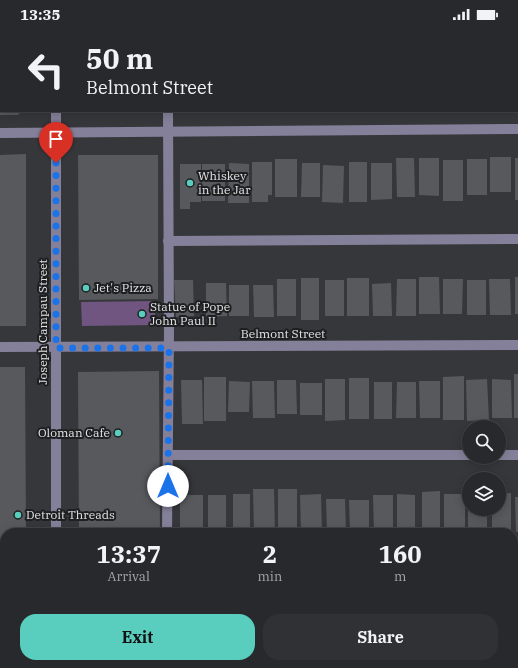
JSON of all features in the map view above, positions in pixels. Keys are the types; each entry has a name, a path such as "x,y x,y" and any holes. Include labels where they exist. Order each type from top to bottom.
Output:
{"street":[{"name":"Joseph Campau Street","path":"56,112 56,528"},
{"path":"168,112 168,528"},
{"path":"0,133 518,129"},
{"path":"168,241 518,239"},
{"name":"Belmont Street","path":"0,348 518,346"},
{"path":"506,455 518,454"},
{"path":"168,455 462,455"}],"shaded area":[{"path":"155,301 155,325 82,326 81,302"}],"building":[{"path":"0,112 21,112 18,115 0,115"},
{"path":"26,154 26,326 0,326 0,155"},
{"path":"78,155 158,155 158,299 79,300"},
{"path":"490,157 511,157 511,192 490,192"},
{"path":"396,158 414,158 415,197 397,197"},
{"path":"419,158 439,158 439,196 419,195"},
{"path":"515,158 518,158 518,200 515,200"},
{"path":"275,159 297,159 297,197 275,197"},
{"path":"467,159 487,159 487,195 467,195"},
{"path":"443,160 463,160 463,201 443,201"},
{"path":"252,162 272,162 272,195 268,195 268,202 252,202"},
{"path":"349,162 367,162 367,202 349,202"},
{"path":"229,163 249,164 249,203 228,203"},
{"path":"302,163 320,163 320,197 301,197"},
{"path":"371,163 392,163 392,199 371,200"},
{"path":"180,164 201,164 201,202 190,202 190,209 180,209"},
{"path":"202,164 225,164 225,201 202,201"},
{"path":"323,165 344,166 343,203 322,202"},
{"path":"419,277 439,277 440,314 419,314"},
{"path":"515,277 518,277 518,314 515,314"},
{"path":"301,278 319,278 319,320 301,320"},
{"path":"347,278 369,278 369,316 347,316"},
{"path":"277,279 296,279 296,316 277,316"},
{"path":"397,279 416,279 416,316 396,316"},
{"path":"443,279 463,279 462,314 443,314"},
{"path":"489,279 510,279 511,315 490,315"},
{"path":"174,280 193,280 194,316 176,317"},
{"path":"325,280 344,280 344,316 325,316"},
{"path":"467,280 486,280 486,315 467,315"},
{"path":"206,283 226,283 227,316 206,317"},
{"path":"391,283 392,316 373,316 372,284"},
{"path":"229,285 249,285 249,316 229,316"},
{"path":"253,285 273,285 274,317 254,317"},
{"path":"0,367 25,367 26,528 0,528"},
{"path":"159,371 160,528 79,528 78,372"},
{"path":"514,374 518,374 518,418 514,418"},
{"path":"464,376 464,420 443,420 443,377"},
{"path":"204,377 226,377 226,421 204,421"},
{"path":"349,378 369,378 369,419 349,419"},
{"path":"325,379 345,379 345,420 325,421"},
{"path":"487,379 489,420 467,420 466,380"},
{"path":"492,379 511,380 512,418 492,418"},
{"path":"181,380 202,380 203,424 182,424"},
{"path":"277,380 296,380 297,414 277,414"},
{"path":"229,381 250,382 249,412 228,412"},
{"path":"252,381 274,381 275,418 253,418"},
{"path":"419,381 440,381 440,418 420,418"},
{"path":"374,382 392,382 392,419 374,419"},
{"path":"397,382 416,382 416,418 396,418"},
{"path":"300,383 322,383 322,415 300,415"},
{"path":"253,489 274,489 275,528 254,528"},
{"path":"278,489 297,489 297,528 278,528"},
{"path":"440,491 440,528 422,528 422,492"},
{"path":"506,493 511,493 511,528 492,528 492,516 506,516"},
{"path":"233,494 250,494 250,528 233,528"},
{"path":"321,494 322,528 301,528 300,495"},
{"path":"397,494 415,495 415,528 397,528"},
{"path":"444,494 462,494 462,516 465,516 465,528 444,528"},
{"path":"180,495 203,495 203,528 180,528"},
{"path":"208,495 226,495 226,528 208,528"},
{"path":"373,495 393,495 393,528 374,528"},
{"path":"515,497 518,497 518,528 516,528"},
{"path":"326,499 345,499 346,528 327,528"},
{"path":"349,500 369,500 369,528 350,528"},
{"path":"468,516 487,516 487,528 468,528"}],"place":[{"name":"Whiskey in the Jar","path":"190,183"},
{"name":"Jet's Pizza","path":"86,288"},
{"name":"Statue of Pope John Paul II","path":"142,314"},
{"name":"Oloman Cafe","path":"118,433"},
{"name":"Detroit Threads","path":"18,515"}],"route":[{"path":"56,163 56,348 169,348 168,486"}]}
